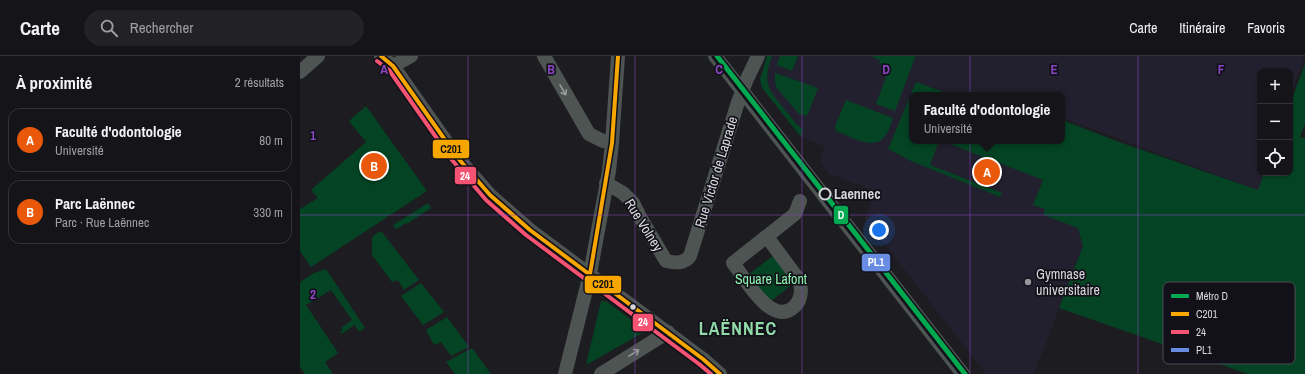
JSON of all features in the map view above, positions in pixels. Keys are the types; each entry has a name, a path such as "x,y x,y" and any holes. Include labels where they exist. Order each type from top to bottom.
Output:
{"street":[{"path":"300,72 318,56"},
{"path":"381,56 393,66 457,157 490,195 530,230 668,332 720,374"},
{"path":"393,66 410,56"},
{"path":"544,56 589,134 602,141 612,143"},
{"path":"565,374 590,274 606,183 612,143 618,56"},
{"path":"714,56 964,374"},
{"name":"Rue Victor de Laprade","path":"682,262 687,260 690,256 742,90 758,56"},
{"name":"Rue Volney","path":"606,183 623,193 633,203 666,261 674,263 682,262"},
{"path":"767,237 800,283 800,296 798,303 789,310 775,311 767,306 733,263 796,214 800,201"},
{"path":"601,374 668,332"}],"shaded area":[{"path":"767,56 1305,56 1293,90 1293,68 1257,68 1257,176 1263,176 1258,190 1065,119 1065,92 909,92 909,144 1065,144 1065,121 1122,143 1034,374 986,374 865,219 875,191 829,174 820,161 825,147 801,137 762,88 760,79"}],"green space":[{"path":"767,56 772,56 767,74 768,86 780,104 803,129 801,137 762,88 760,79"},
{"path":"780,56 798,56 792,71 777,65"},
{"path":"870,56 915,56 895,111 876,104 889,69 879,63 880,60"},
{"path":"1305,64 1305,124 1300,137 1305,138 1305,374 1248,374 1219,364 1295,364 1295,282 1163,282 1163,344 1059,308 1083,246 1078,228 1043,215 1045,209 1033,205 1043,180 950,144 1065,144 1065,121 1122,143 1258,190 1263,176 1293,176 1293,96"},
{"path":"775,73 818,88 806,116 799,114 776,87"},
{"path":"916,82 944,92 912,92"},
{"path":"909,99 909,144 938,144 930,165 1002,193 1000,197 911,161 888,149"},
{"path":"846,100 893,118 888,132 880,141 868,143 836,131 835,126"},
{"path":"366,106 427,191 311,267 300,251 300,209 318,198 311,190 366,142 349,121"},
{"path":"428,203 431,208 407,224 406,223 396,229 393,225"},
{"path":"379,232 382,232 419,280 404,290 398,280 392,282 372,255 373,236"},
{"name":"Square Lafont","path":"774,255 795,282 769,303 748,275"},
{"path":"326,269 365,328 359,332 355,325 341,334 340,332 343,330 341,328 352,320 331,290 306,305 338,353 325,362 333,374 305,374 300,367 300,282 314,273"},
{"path":"421,283 444,312 423,325 401,296"},
{"path":"601,301 606,301 646,331 586,365"},
{"path":"447,317 469,347 451,356 441,342 434,345 426,330"},
{"path":"472,348 491,374 455,374 446,362"}],"metro line":[{"name":"D","path":"717,56 965,374"}],"transit line":[{"name":"C201","path":"381,56 393,66 457,157 490,195 530,230 703,359 720,374"},
{"name":"C201","path":"590,274 612,143 618,56"},
{"name":"PL1","path":"715,56 963,374"},
{"name":"24","path":"377,61 389,70 452,160 486,200 526,235 711,374"}],"place":[{"name":"Parc Laënnec","path":"374,166"},
{"name":"Faculté d'odontologie","path":"987,172"},
{"name":"Laennec","path":"825,194"},
{"name":"Gymnase universitaire","path":"1028,282"}],"district":[{"name":"LAËNNEC","path":"738,329"}]}
